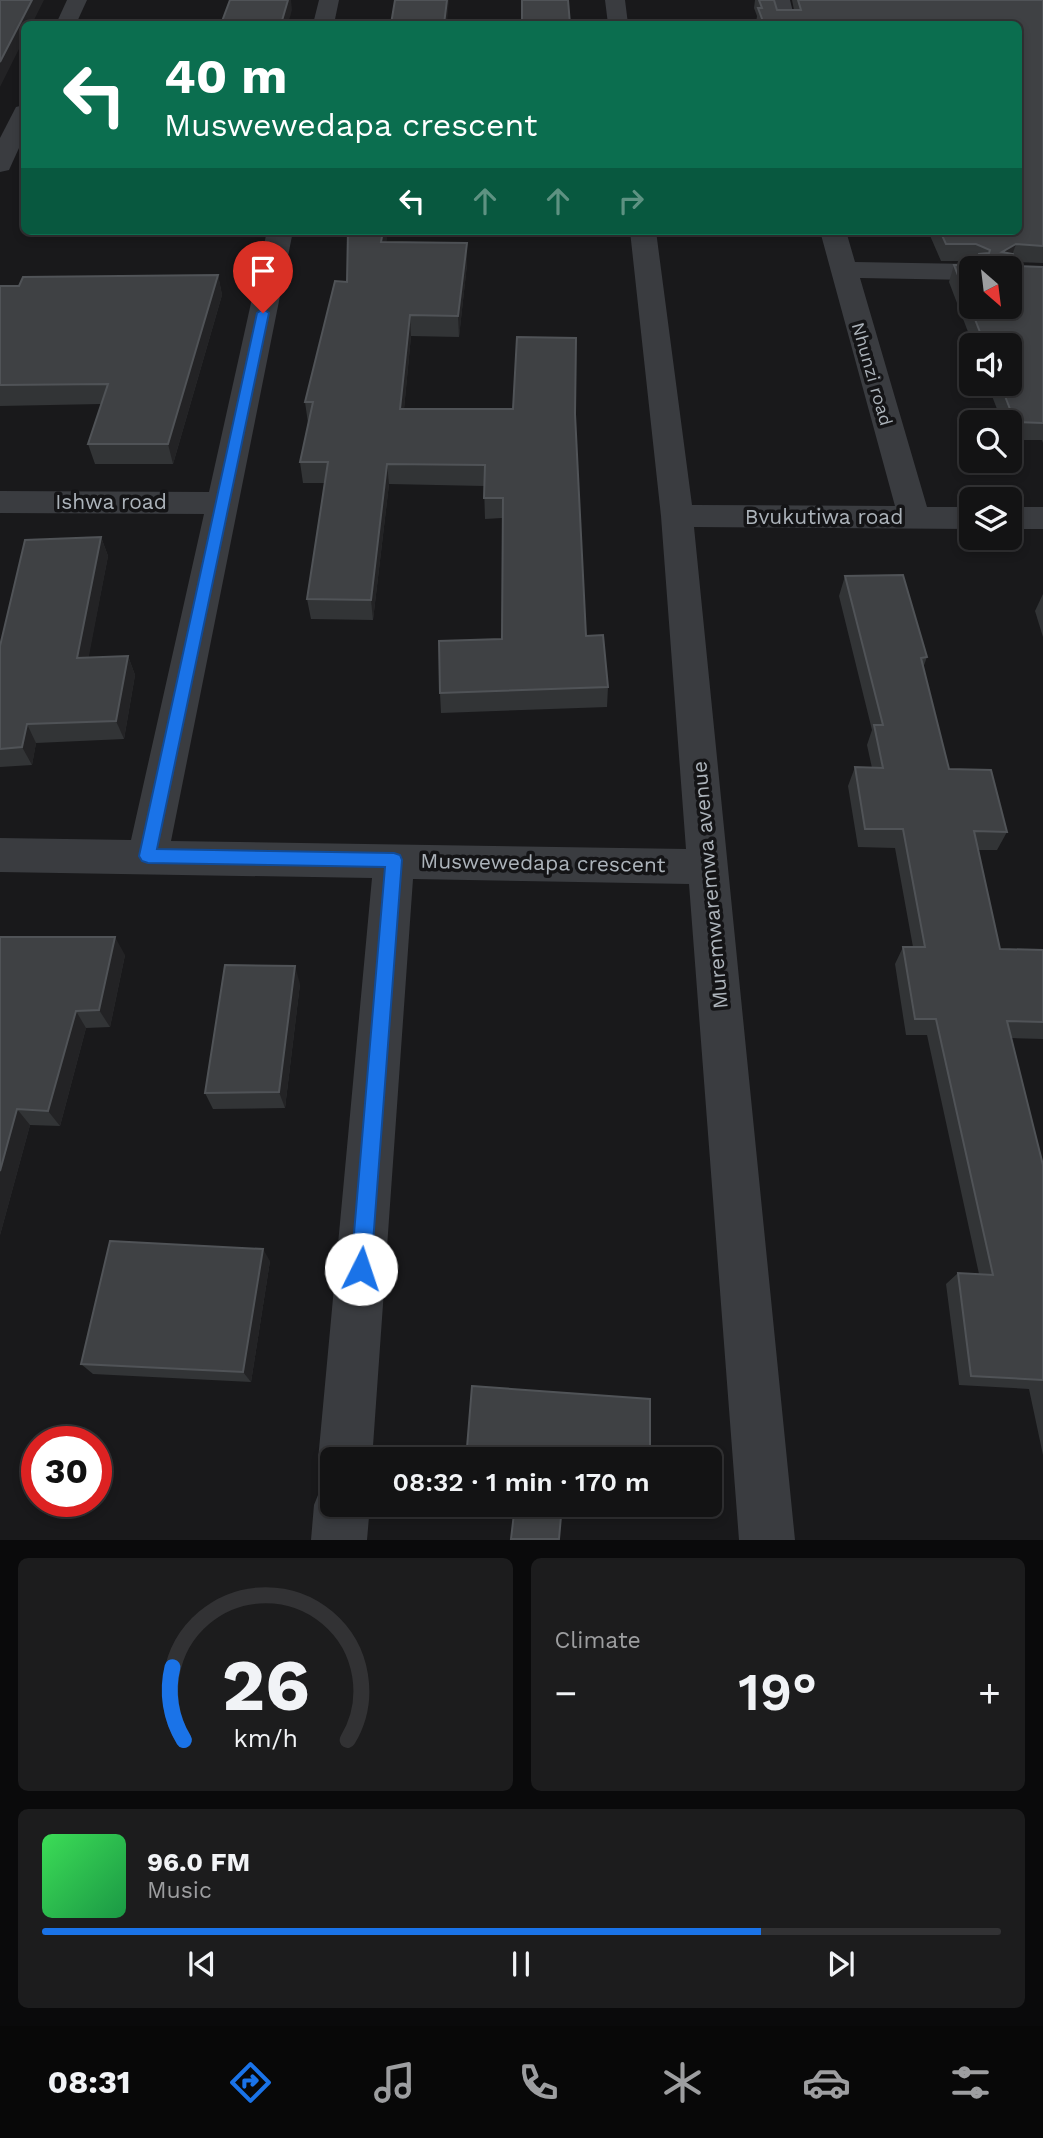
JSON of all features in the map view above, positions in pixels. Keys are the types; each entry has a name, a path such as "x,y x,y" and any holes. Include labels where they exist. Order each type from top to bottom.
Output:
{"street":[{"path":"67,21 77,0"},
{"path":"325,21 329,0"},
{"path":"615,0 618,21"},
{"path":"780,0 785,21"},
{"path":"0,165 21,120"},
{"path":"148,856 279,235"},
{"name":"Muremwaremwa avenue","path":"643,235 677,516 767,1539"},
{"name":"Nhunzi road","path":"834,235 914,517"},
{"path":"842,270 959,272"},
{"name":"Ishwa road","path":"0,502 223,503"},
{"name":"Bvukutiwa road","path":"677,516 959,518"},
{"path":"1022,518 1043,519"},
{"name":"Muswewedapa crescent","path":"0,855 709,867"},
{"path":"346,1447 394,860"},
{"path":"339,1539 341,1517"}],"building":[{"path":"0,0 32,0 21,21 0,62"},
{"path":"230,0 288,0 282,21 222,21"},
{"path":"395,0 447,0 444,21 392,21"},
{"path":"522,0 568,0 570,21 522,21"},
{"path":"759,0 774,0 777,10 801,10 798,0 1043,0 1043,246 1016,244 1002,252 1014,256 979,256 989,253 990,250 976,244 946,244 942,235 1022,235 1022,21 763,21 758,8 762,8"},
{"path":"348,235 382,235 381,242 467,243 458,316 410,315 400,409 513,409 517,337 576,338 575,414 586,636 603,635 608,687 440,693 439,641 502,639 503,498 484,498 485,465 387,464 371,600 307,599 328,462 300,462 313,402 305,402 335,281 347,282"},
{"path":"954,265 959,265 959,278"},
{"path":"1022,266 1043,267 1043,423 1022,422 1022,410 1010,410 1005,396 1022,396 1022,333 980,333 975,319 1022,319"},
{"path":"218,275 168,444 88,444 108,384 0,385 0,286 19,286 23,277"},
{"path":"101,537 77,658 128,656 116,721 27,724 22,747 0,749 0,646 25,540"},
{"path":"903,575 927,657 921,658 949,769 991,770 1007,832 974,831 1000,949 1043,950 1043,1022 1007,1021 1043,1165 1043,1380 971,1376 958,1273 993,1275 936,1019 915,1019 903,947 925,947 903,829 865,829 855,767 883,768 874,725 883,725 845,576"},
{"path":"0,937 115,937 99,1010 76,1011 48,1111 17,1109 0,1171"},
{"path":"225,965 295,966 279,1092 205,1093"},
{"path":"110,1241 263,1249 243,1372 81,1364"},
{"path":"472,1386 650,1399 650,1447 467,1447"},
{"path":"514,1517 561,1517 559,1539 511,1539"}],"route":[{"path":"263,313 148,856 394,860 361,1269"}]}
